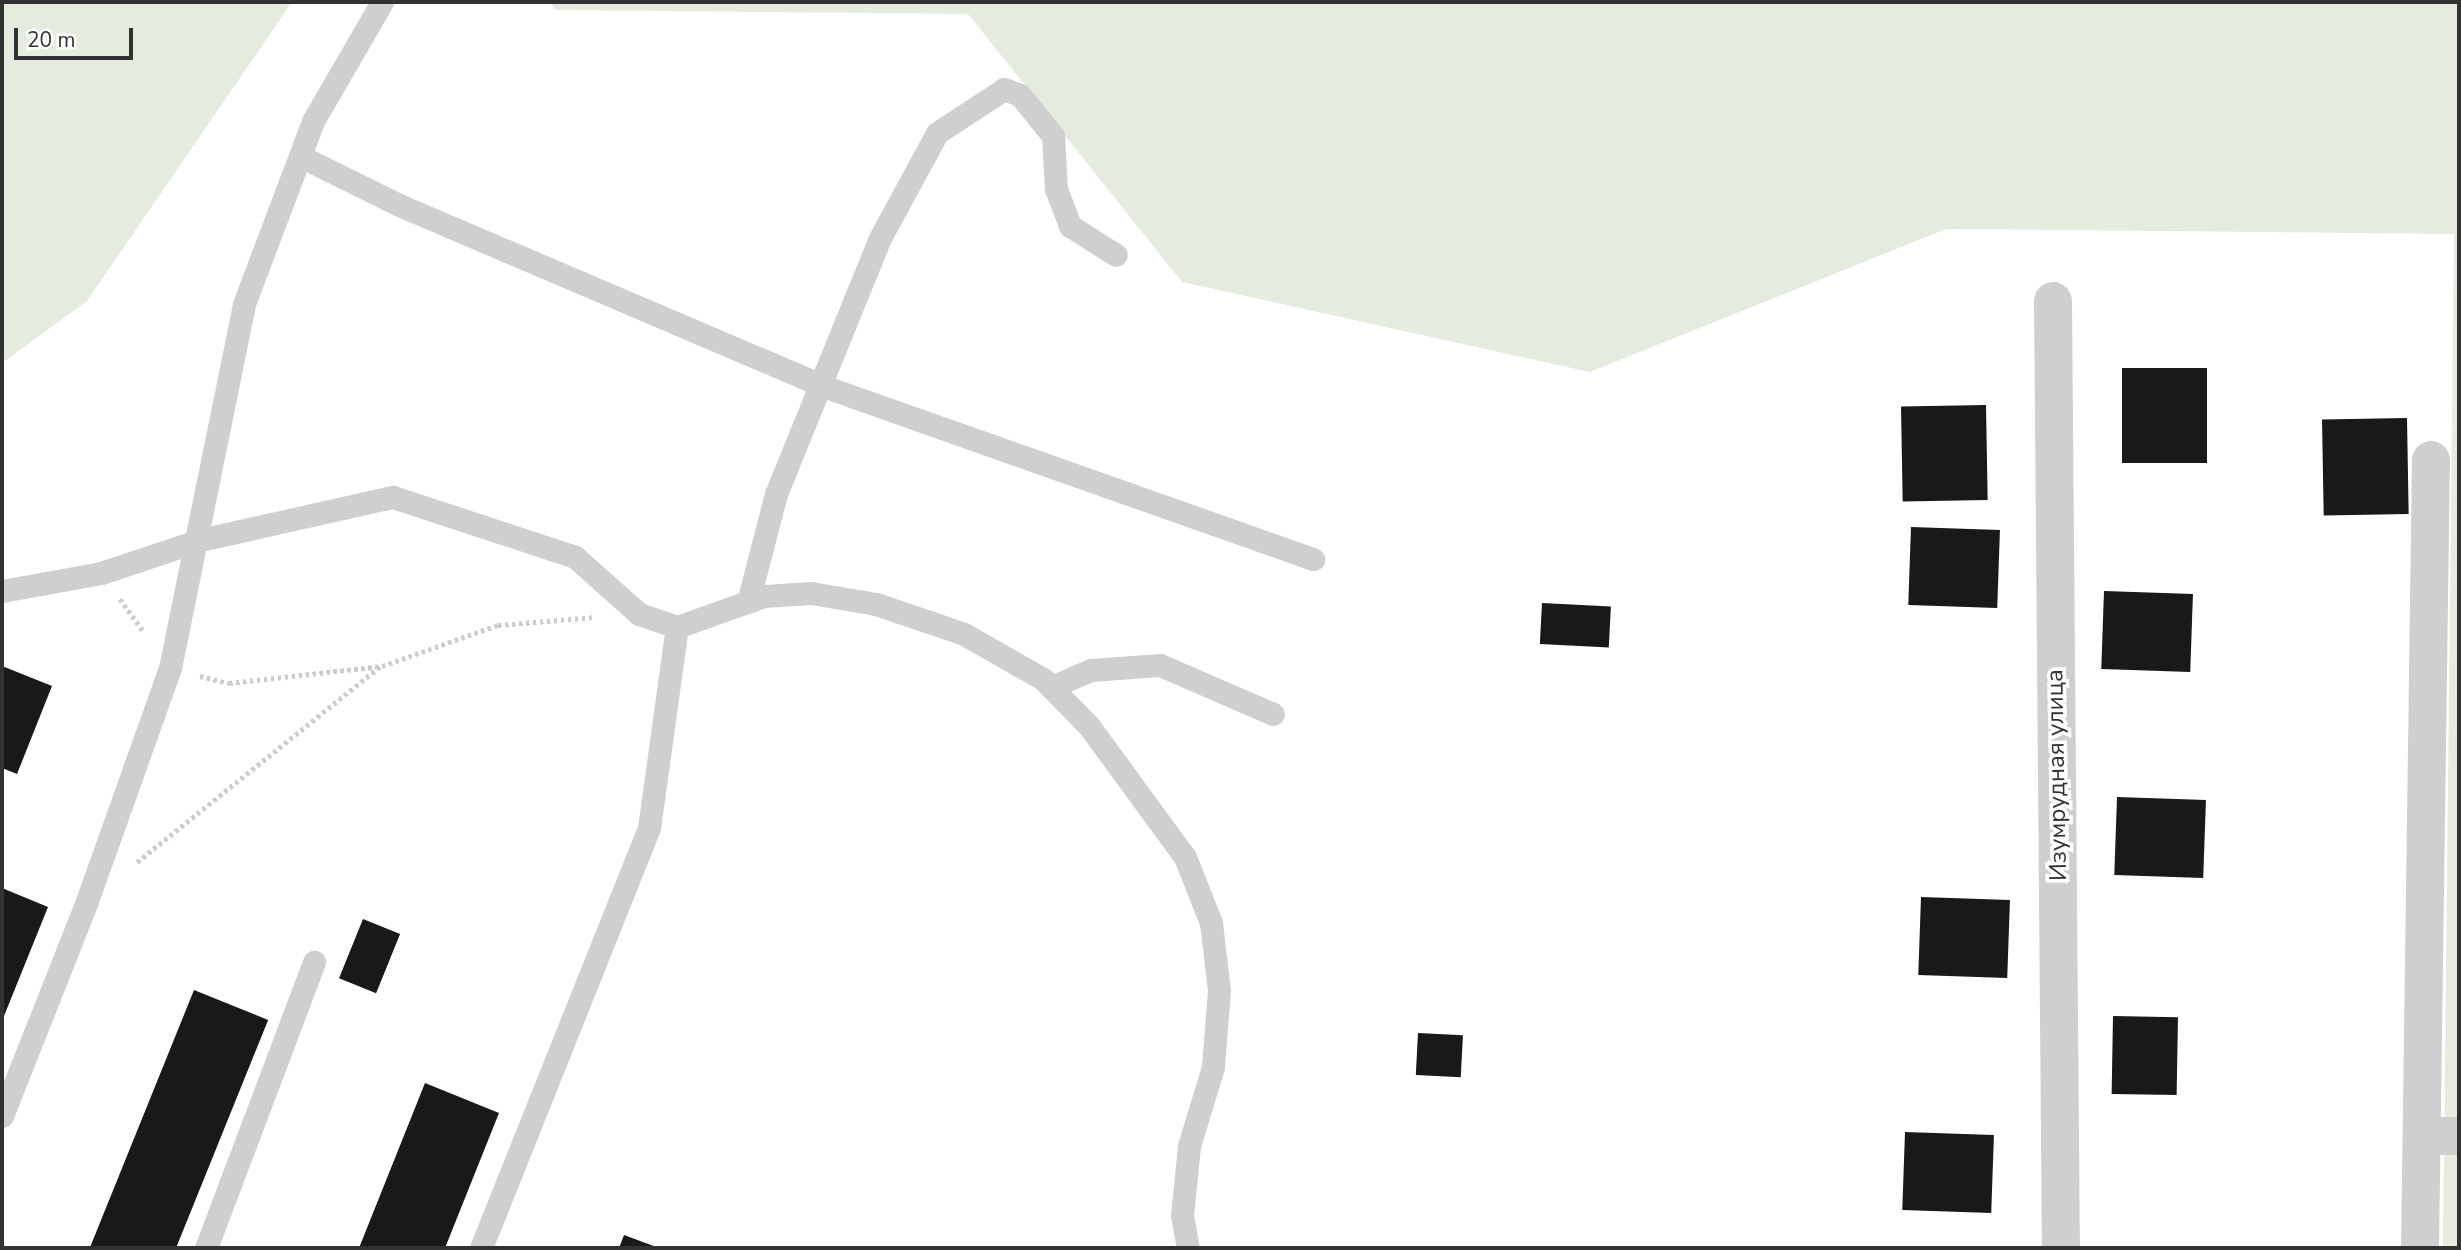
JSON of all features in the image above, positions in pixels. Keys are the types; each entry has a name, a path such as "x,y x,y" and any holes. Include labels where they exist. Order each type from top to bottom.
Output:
{"street":[{"name":"Изумрудная улица","path":"2053,301 2062,1248"},
{"path":"2420,1248 2441,1136 2444,681 2431,460"}],"lane":[{"path":"2,1116 88,901 170,668 200,540 244,304 313,121 382,2"},
{"path":"748,602 776,494 880,238 937,133 1004,89 1020,95 1053,136 1056,189 1070,226 1116,255"},
{"path":"300,156 400,205 820,385 1313,559"},
{"path":"2,591 101,573 200,540 393,497 575,557 639,614 677,626 748,602 811,593 876,604 964,634 1051,687 1089,726 1185,858 1211,923 1219,990 1213,1067 1189,1146 1182,1215 1188,1248"},
{"path":"481,1248 649,828 677,626"},
{"path":"1051,687 1091,670 1160,665 1273,714"},
{"path":"206,1248 314,962"}],"path":[{"path":"101,573 170,668 229,683 382,666 498,625 639,614"},
{"path":"88,901 382,666"}],"shaded area":[{"path":"2,2 292,2 87,301 2,363"},
{"path":"549,2 2459,2 2459,1248 2443,1248 2454,234 1946,229 1590,372 1182,282 968,14 556,10"}],"building":[{"path":"2122,368 2207,368 2207,463 2122,463"},
{"path":"1986,405 1988,500 1903,501 1901,406"},
{"path":"2407,418 2409,514 2324,515 2322,419"},
{"path":"1911,527 2000,530 1997,608 1908,605"},
{"path":"2104,591 2193,594 2190,672 2101,669"},
{"path":"1542,603 1611,607 1609,648 1540,644"},
{"path":"2,666 52,686 17,774 2,768"},
{"path":"2117,797 2206,800 2203,878 2114,875"},
{"path":"2,888 48,907 2,1021"},
{"path":"1921,897 2010,900 2007,978 1918,975"},
{"path":"363,919 400,934 376,993 339,978"},
{"path":"194,990 268,1020 176,1248 90,1248"},
{"path":"2113,1016 2178,1017 2177,1095 2112,1094"},
{"path":"1418,1033 1463,1035 1461,1077 1416,1075"},
{"path":"425,1083 499,1113 445,1248 359,1248"},
{"path":"1905,1132 1994,1135 1991,1213 1902,1210"},
{"path":"624,1235 659,1248 619,1248"}]}
